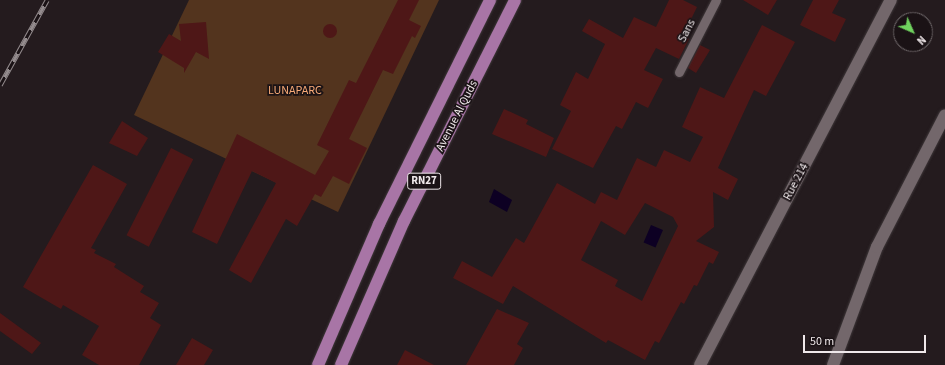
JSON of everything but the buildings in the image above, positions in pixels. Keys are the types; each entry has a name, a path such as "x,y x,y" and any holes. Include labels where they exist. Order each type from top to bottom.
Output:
{"main road":[{"name":"Avenue Al Quds","path":"318,365 379,224 490,0"},
{"name":"Avenue Al Quds","path":"341,365 404,221 515,0"}],"street":[{"name":"Rue 214","path":"700,365 891,0"},
{"path":"833,365 877,247 945,115"}],"lane":[{"name":"Sans","path":"679,72 716,0"}],"green space":[{"name":"LUNAPARC","path":"189,0 439,0 338,212 134,115"}],"shaded area":[{"path":"494,189 512,200 507,212 489,202"},
{"path":"651,225 663,230 656,248 644,242"}],"railway":[{"path":"0,85 47,0"}]}
